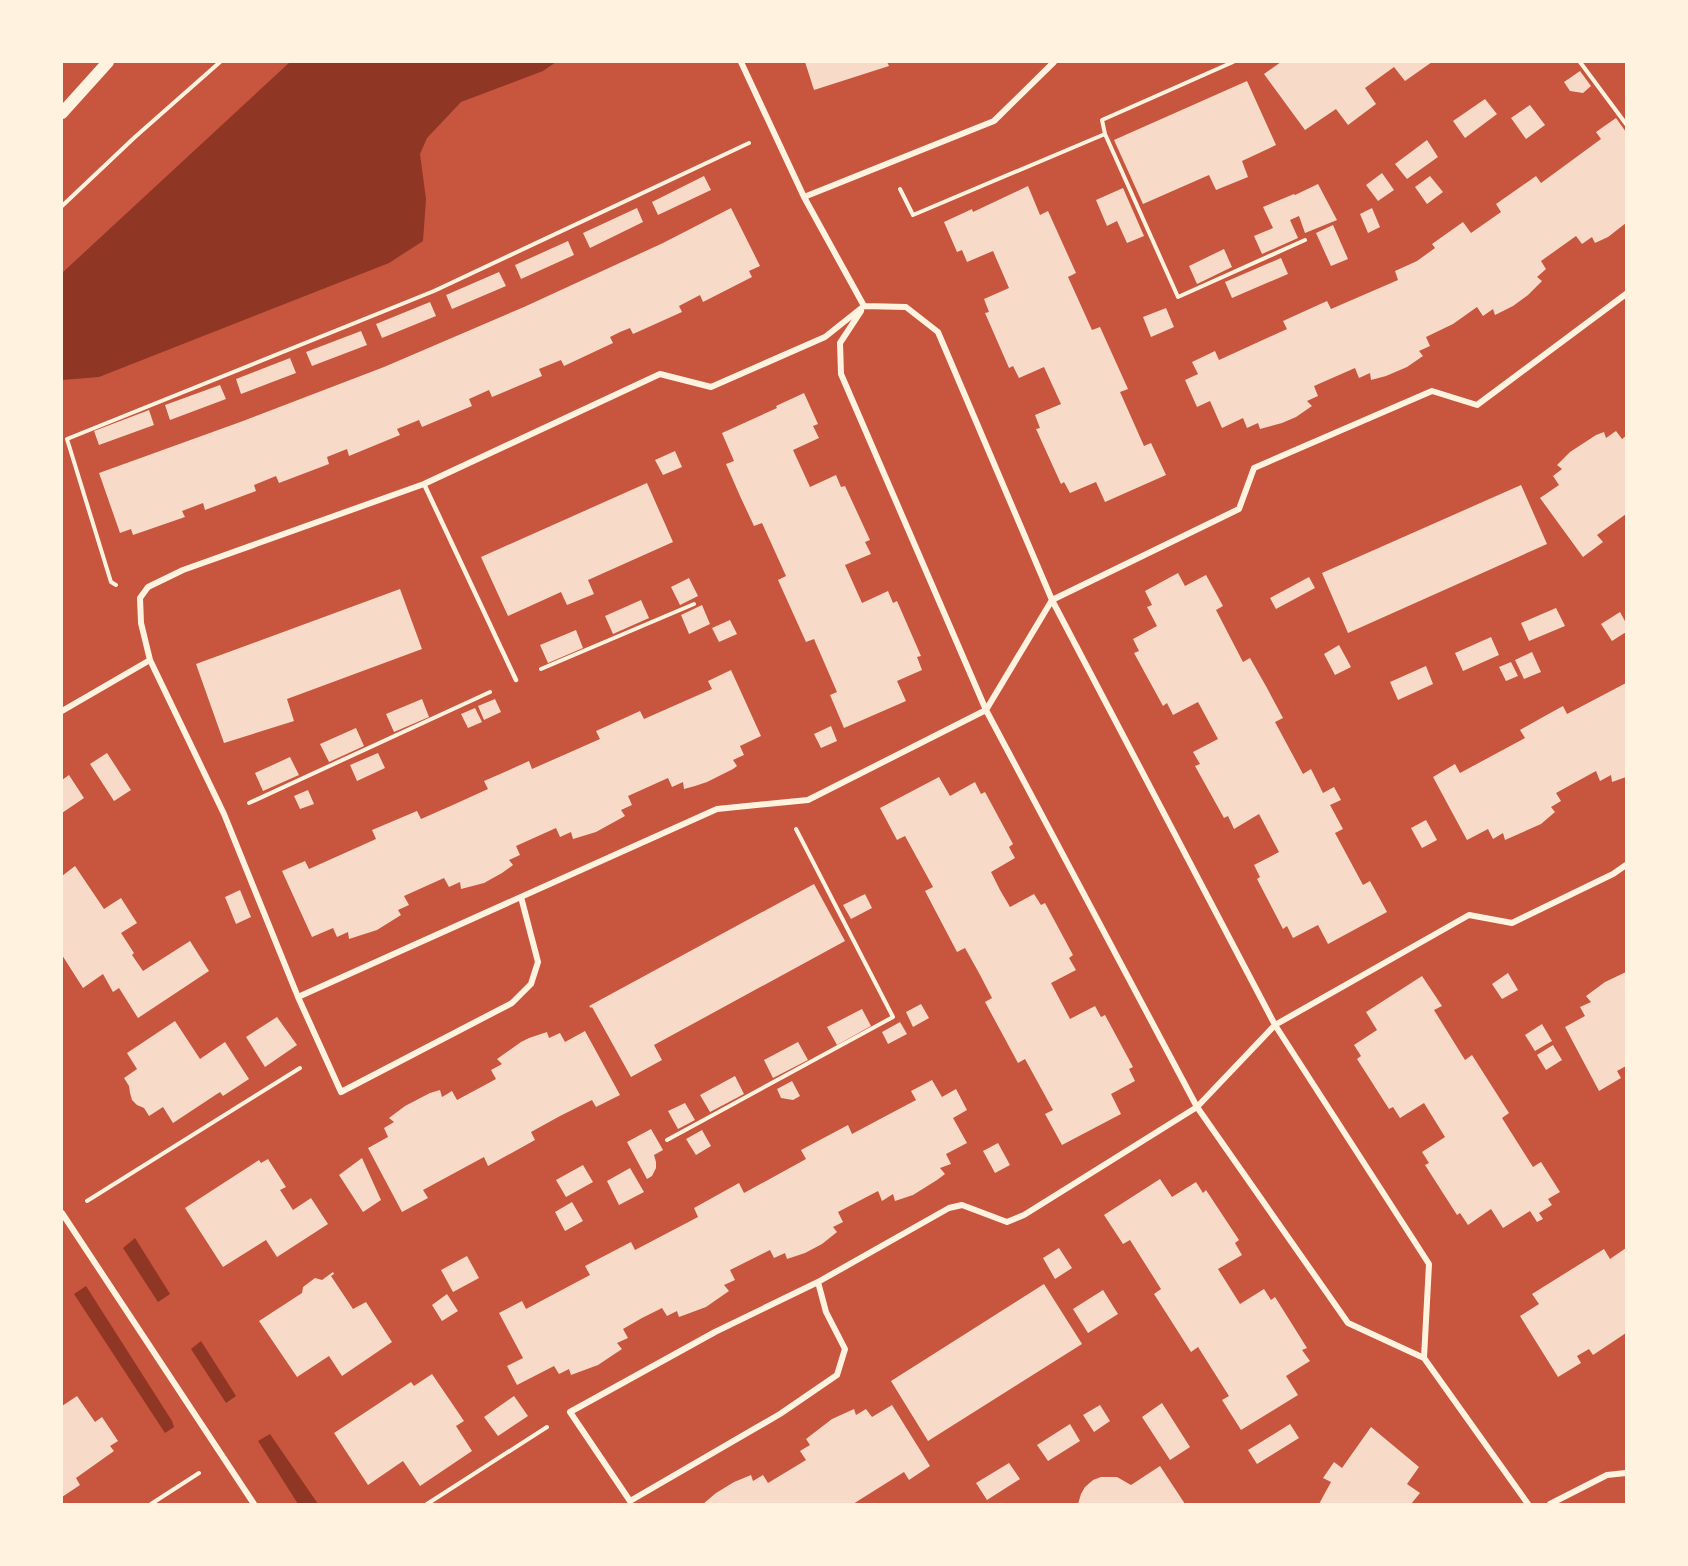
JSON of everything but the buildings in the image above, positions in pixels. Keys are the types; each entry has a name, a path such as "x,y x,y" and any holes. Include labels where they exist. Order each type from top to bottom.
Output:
{"main road":[{"path":"62,113 108,62"}],"street":[{"path":"741,62 804,197 864,306"},
{"path":"804,197 994,121 1054,62"},
{"path":"298,997 717,809 808,800 986,710 1052,600 1239,509 1254,468 1432,391 1477,405 1626,294"},
{"path":"864,306 840,343 841,374 986,710 1197,1107 1348,1323 1424,1358 1528,1504"},
{"path":"521,897 538,962 531,984 512,1003 341,1092 298,997 224,814 150,660 141,623 140,598 148,587 183,570 424,484 660,374 711,387 825,337 864,306 906,307 938,332 1052,600 1275,1025 1429,1264 1424,1358"},
{"path":"62,711 150,660"},
{"path":"818,1282 826,1312 845,1348 837,1375 780,1414 631,1503 570,1412 715,1332 818,1282 949,1208 962,1205 1007,1222 1024,1215 1197,1107 1275,1025 1469,915 1512,922 1613,874 1626,865"},
{"path":"62,1214 254,1504"},
{"path":"1550,1504 1607,1475 1626,1473"}],"lane":[{"path":"424,484 516,680"}],"path":[{"path":"62,206 135,137 220,62"},
{"path":"1233,62 1102,120 1105,134 1178,297 1305,240"},
{"path":"1580,62 1626,124"},
{"path":"140,598 111,582 67,439 434,291 774,132"},
{"path":"888,164 913,215 1105,134"},
{"path":"224,814 516,680 694,604"},
{"path":"668,1140 892,1017 782,802"},
{"path":"62,1214 324,1054"},
{"path":"426,1504 570,1412"},
{"path":"151,1504 222,1457"}],"shaded area":[{"path":"290,62 556,62 543,71 461,102 427,138 420,154 426,199 423,241 389,263 99,377 62,380 62,273"},
{"path":"135,1238 170,1294 158,1302 123,1248"},
{"path":"86,1286 172,1421 174,1427 165,1433 74,1294"},
{"path":"201,1341 236,1396 226,1403 191,1349"},
{"path":"270,1434 318,1504 298,1504 258,1441"}]}
